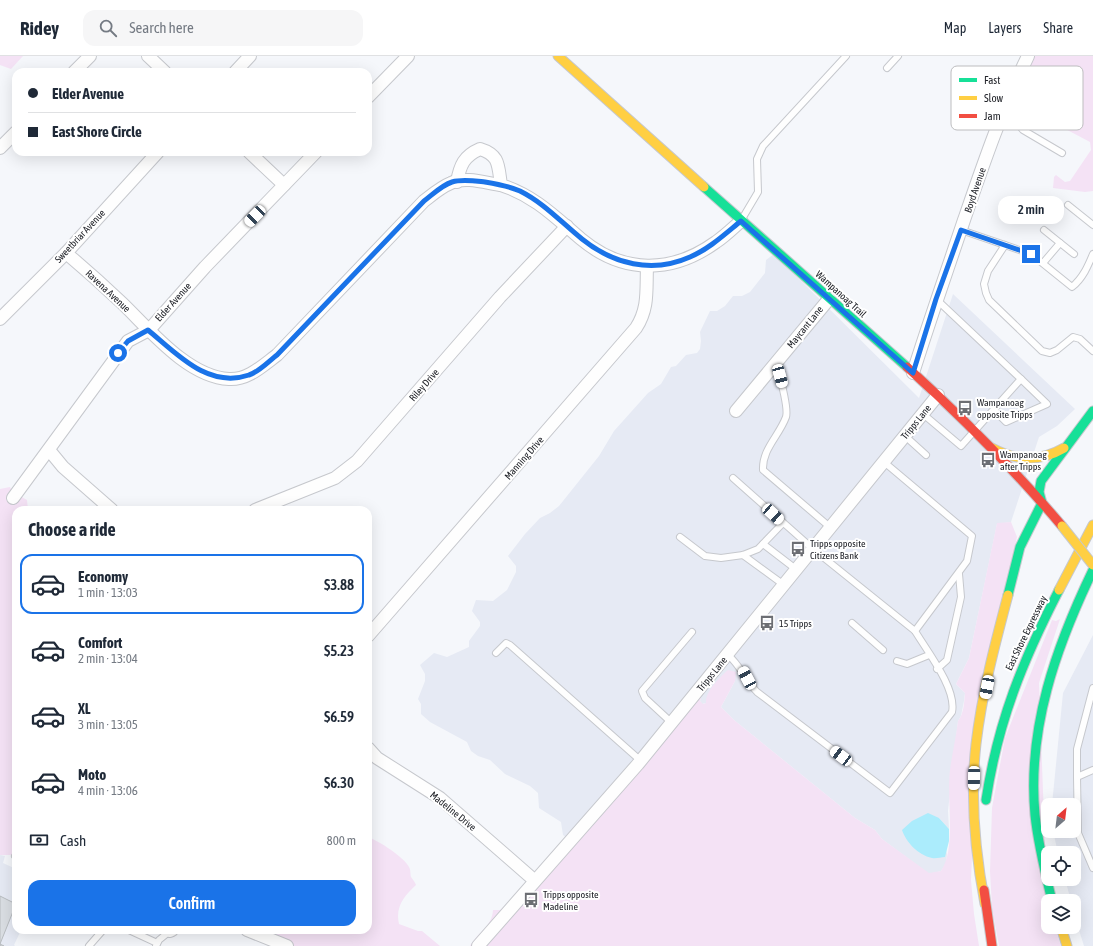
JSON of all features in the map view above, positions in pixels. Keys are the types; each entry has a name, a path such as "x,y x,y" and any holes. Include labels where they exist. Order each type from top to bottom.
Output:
{"main road":[{"name":"Wampanoag Trail","path":"558,56 741,221 938,395 992,448 1062,526 1093,565"},
{"path":"992,946 977,855 974,811 978,729 1020,546 1024,535 1042,503 1039,492 1041,481 1093,411"},
{"path":"992,448 1013,457 1039,459 1052,455 1070,441"},
{"name":"East Shore Expressway","path":"985,810 994,754 1014,687 1031,646 1093,525"},
{"path":"1050,894 1042,863 1035,813 1034,776 1036,738 1042,701 1052,665 1072,613 1093,570"},
{"path":"984,823 983,867 986,904"},
{"path":"1063,934 1067,946"}],"street":[{"path":"78,68 90,56"},
{"path":"148,56 161,68"},
{"path":"239,68 250,56"},
{"path":"372,93 408,56"},
{"name":"Boyd Avenue","path":"1024,66 1028,56"},
{"name":"Boyd Avenue","path":"913,373 936,299 996,130"},
{"path":"0,148 12,136"},
{"path":"501,185 497,159 490,152 480,149 468,154 459,171 457,182 469,180 501,185 520,191 602,254 623,262 647,267 667,264 690,257 715,243 741,221"},
{"name":"Sweetbriar Avenue","path":"0,319 66,252 154,156"},
{"path":"253,156 284,185"},
{"name":"Elder Avenue","path":"13,498 128,341 148,330 205,267 312,156"},
{"name":"Ravena Avenue","path":"66,252 113,294 148,330 190,366 212,376 230,379 251,375 277,355 424,201 452,182 457,182"},
{"name":"Riley Drive","path":"265,506 335,478 356,461 500,297 567,226"},
{"name":"Manning Drive","path":"372,631 636,328 644,316 646,309 647,267"},
{"name":"Maycant Lane","path":"736,411 829,299"},
{"name":"Tripps Lane","path":"478,946 534,880 582,830 641,761 938,395"},
{"path":"49,450 63,467 107,506"},
{"name":"Madeline Drive","path":"372,752 377,758 440,798 534,880"},
{"path":"257,934 287,946"}],"lane":[{"path":"741,221 758,192 757,159 763,146 805,103 846,56"},
{"path":"887,68 898,56"},
{"path":"1023,130 1062,152"},
{"path":"1068,205 1093,225"},
{"path":"961,230 1031,254 1072,287 1078,282 1087,268 1093,254"},
{"path":"1044,230 1074,254"},
{"path":"1043,263 1060,243"},
{"path":"1005,245 985,277 984,284 989,300 1042,351 1050,353 1057,350 1072,337 1080,339 1093,351"},
{"path":"936,299 1047,404 1006,422 994,410"},
{"path":"776,363 784,390 786,416 764,456 763,470 831,528"},
{"path":"923,414 961,446 1022,379"},
{"path":"905,436 926,455"},
{"path":"884,462 972,536 968,561 915,632"},
{"path":"728,655 740,666 751,686 757,692 890,793 952,712 954,704 952,696 938,668 915,632 813,549 733,478"},
{"path":"680,537 705,556 721,558 743,555 758,549 783,523"},
{"path":"763,544 797,570"},
{"path":"743,555 784,585"},
{"path":"938,668 947,660 960,597 959,574"},
{"path":"852,623 883,650"},
{"path":"672,723 645,698 642,691 692,632"},
{"path":"496,653 506,643 510,645 641,761"},
{"path":"897,661 907,664 929,655"},
{"path":"1093,688 1077,750 1078,833 1093,868"},
{"path":"1077,777 1093,770"},
{"path":"89,946 100,934"},
{"path":"137,934 156,944 168,934"}],"shaded area":[{"path":"0,56 23,56 11,69 0,65"},
{"path":"1028,56 1093,56 1093,191 1085,192 1053,188 1054,177 1056,175 1065,182 1070,181 1091,150 1090,142 1067,130 1083,130 1083,66 1024,66"},
{"path":"774,254 919,398 953,294 1075,409 1057,426 1039,437 1011,522 997,524 969,658 956,684 965,693 961,716 958,721 948,811 949,829 939,818 947,854 946,864 941,871 929,874 882,839 875,830 855,818 734,720 721,707 735,681 735,672 706,703 702,704 700,701 704,688 572,842 563,835 561,822 539,808 538,793 530,786 505,774 490,760 478,756 471,751 467,742 430,722 421,714 421,704 418,699 425,681 425,674 420,665 434,653 447,657 469,647 469,641 480,626 480,622 472,611 476,600 493,601 507,590 516,572 516,566 508,556 525,534 540,518 559,506 599,456 614,431 648,393 661,384 671,367 676,366 686,355 697,353 700,349 700,332 710,311 717,311 725,306 733,296 742,296 750,292 765,273 766,260"},
{"path":"10,487 14,495 20,496 27,500 28,506 12,506 12,855 0,855 0,489"},
{"path":"1011,522 1017,537 979,704 971,880 979,946 470,946 490,921 493,910 500,910 506,905 704,687 700,701 703,704 706,703 710,690 728,670 736,672 735,681 721,707 734,720 855,818 875,830 882,839 929,873 941,871 946,861 949,849 950,770 958,721 963,711 965,693 956,684 969,658 997,523"},
{"path":"1060,619 1039,683 1043,798 1041,798 1041,838 1045,838 1045,846 1041,846 1041,886 1046,886 1047,894 1041,894 1041,934 1057,934 1061,946 999,946 992,908 990,871 992,808 1005,738 1052,620 1056,621"},
{"path":"1093,635 1093,946 1084,946 1080,934 1081,894 1069,894 1067,886 1081,886 1081,846 1056,846 1055,838 1081,838 1081,798 1053,798 1063,693"},
{"path":"372,839 397,854 406,863 410,869 411,877 416,885 404,898 399,907 399,924 422,931 440,946 290,946 260,934 372,934"},
{"path":"0,855 5,856 3,863 12,867 12,934 19,934 14,945 15,946 0,946"}],"water":[{"path":"928,813 939,818 949,829 949,841 945,857 934,858 917,851 906,839 902,830 912,821"}],"building":[{"path":"0,896 12,902 12,914 0,944"}],"traffic: fast":[{"path":"704,187 907,367"},
{"path":"1008,595 1020,547 1042,503 1039,492 1041,481 1093,411"},
{"path":"1050,894 1036,826 1034,783 1035,751 1040,720 1056,658 1093,570"},
{"path":"986,800 997,744 1005,717 1023,666 1059,590"}],"traffic: slow":[{"path":"558,56 704,187"},
{"path":"992,448 1010,455 1028,458 1046,456 1064,448"},
{"path":"1059,590 1093,525"},
{"path":"1062,526 1093,565"},
{"path":"985,904 974,824 974,764 985,687 1008,595"},
{"path":"1063,934 1067,946"}],"traffic: jam":[{"path":"907,367 987,444 1062,526"},
{"path":"984,890 992,946"}],"place":[{"name":"Wampanoag opposite Tripps","path":"965,408"},
{"name":"Wampanoag after Tripps","path":"988,460"},
{"name":"Tripps opposite Citizens Bank","path":"798,549"},
{"name":"15 Tripps","path":"767,623"},
{"name":"Tripps opposite Madeline","path":"531,900"}],"route":[{"path":"118,353 128,341 148,330 190,366 212,376 230,379 251,375 277,355 424,201 452,182 469,180 501,185 520,191 557,217 602,254 623,262 647,267 667,264 690,257 715,243 741,221 913,373 936,299 961,230 1031,254"}]}
